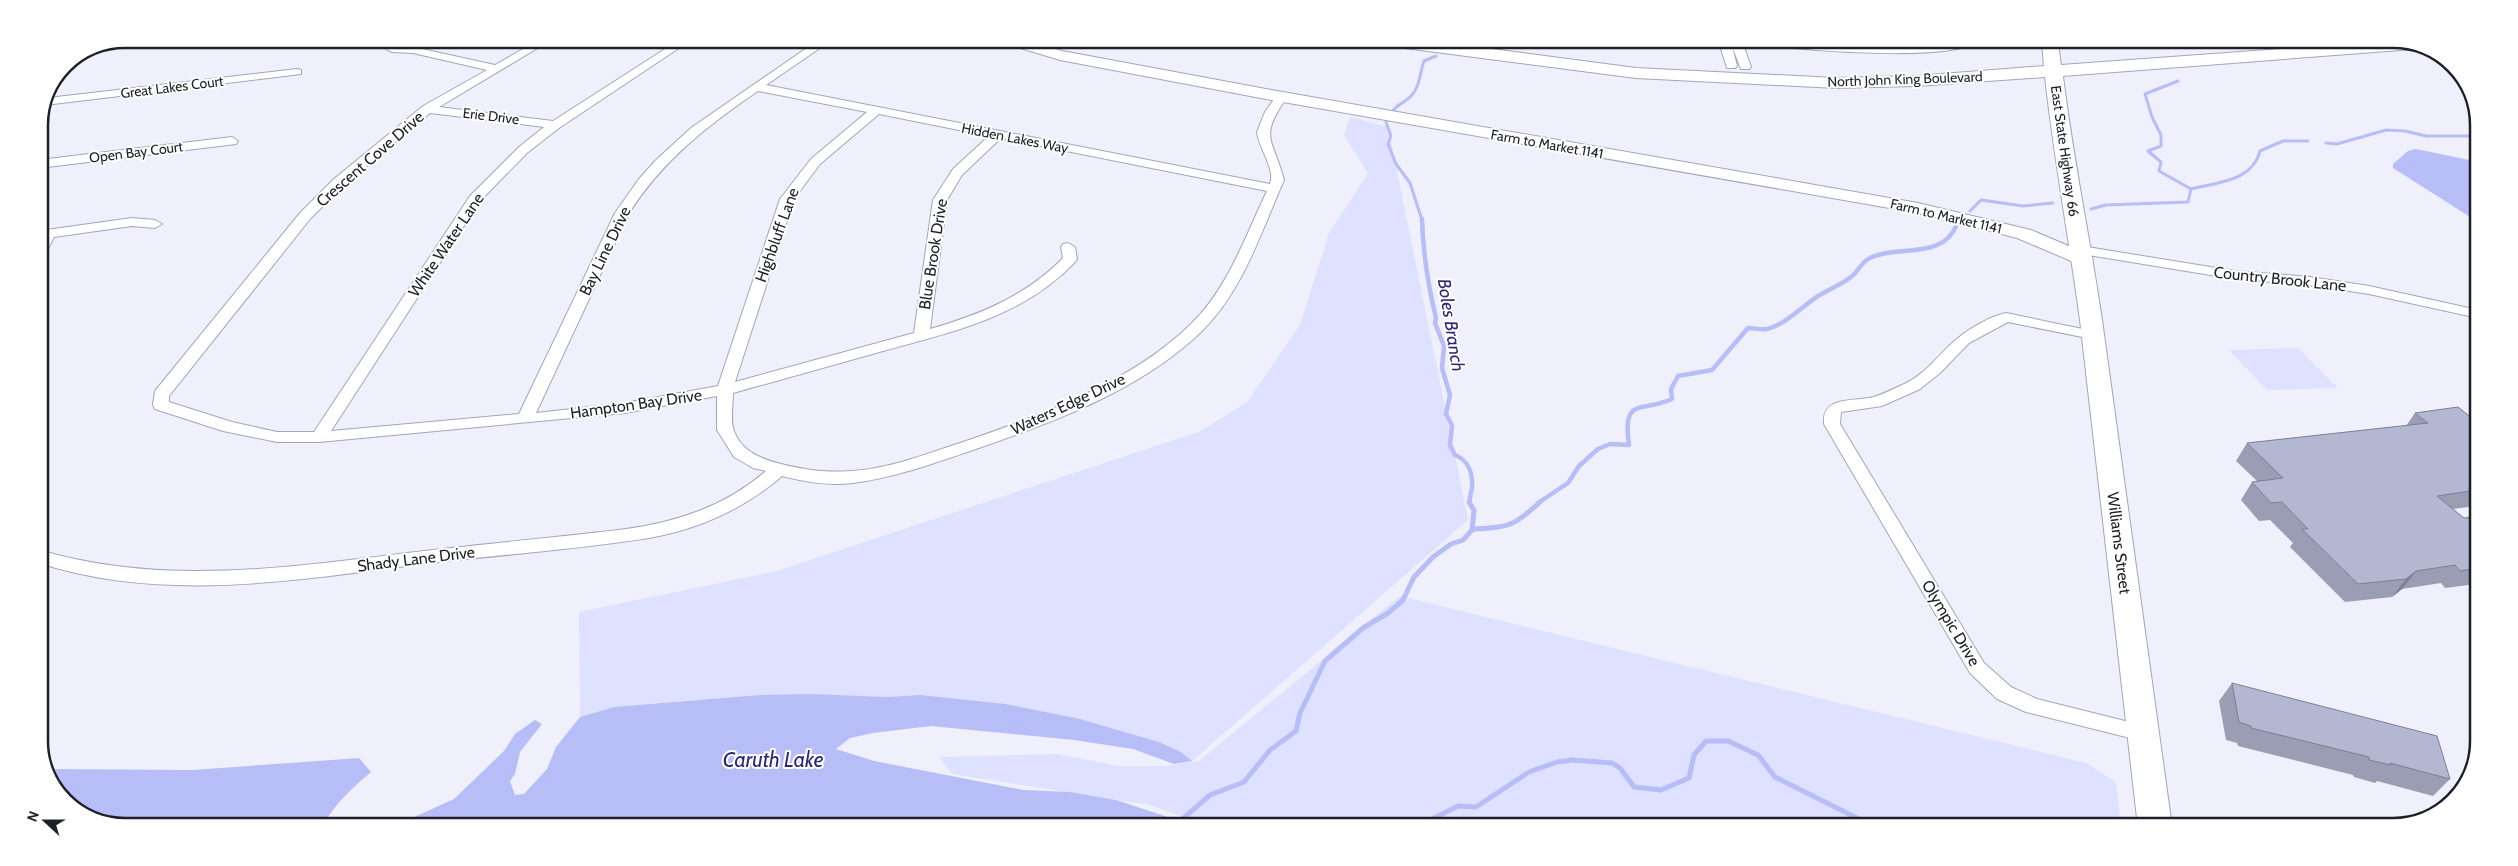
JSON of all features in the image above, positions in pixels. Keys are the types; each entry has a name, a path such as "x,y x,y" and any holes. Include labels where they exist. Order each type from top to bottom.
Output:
{"main road":[{"name":"North John King Boulevard","path":"1443,48 1636,73 1739,70"},
{"name":"North John King Boulevard","path":"1540,48 1739,70 1836,83 1916,81 2052,57 2171,48"},
{"name":"North John King Boulevard","path":"2052,57 2308,48"},
{"name":"East State Highway 66","path":"2052,57 2063,155 2082,254"},
{"name":"Williams Street","path":"2082,254 2154,818"}],"street":[{"name":"Crescent Cove Drive","path":"166,408 161,405 161,395 305,216 365,158 427,109 531,48"},
{"name":"White Water Lane","path":"318,437 475,199 523,150 555,125 674,48"},
{"name":"Bay Line Drive","path":"525,419 622,213 635,194 659,164 684,140 813,48"},
{"name":"Farm to Market 1141","path":"1031,48 1281,96 1918,208 2024,234 2082,254"},
{"path":"1727,48 1739,70"},
{"path":"1739,70 1740,48"},
{"path":"1811,48 1852,50 1922,48"},
{"path":"392,49 414,50 495,68"},
{"name":"Great Lakes Court","path":"51,101 297,72"},
{"name":"Hidden Lakes Way","path":"757,88 1273,188"},
{"name":"Waters Edge Drive","path":"725,390 725,430 740,453 759,464 814,478 853,477 909,466 1029,425 1110,388 1159,359 1196,328 1221,300 1234,278 1278,180 1275,164 1264,145 1262,131 1268,115 1281,96"},
{"name":"Erie Drive","path":"427,109 555,125"},
{"name":"Highbluff Lane","path":"725,390 787,199 800,177 812,164 876,110"},
{"name":"Blue Brook Drive","path":"921,337 940,200 945,187 953,176 999,134"},
{"name":"Open Bay Court","path":"48,163 232,141"},
{"path":"48,233 132,222 155,224"},
{"name":"Hampton Bay Drive","path":"166,408 229,427 277,437 318,437 525,419 625,408 725,390 967,323 997,311 1032,292 1057,274 1070,259 1068,247"},
{"name":"Country Brook Lane","path":"2082,254 2226,274 2369,290 2470,312"},
{"name":"Olympic Drive","path":"2092,335 2006,317 1964,340 1935,370 1914,386 1876,402 1842,406 1835,409 1830,416 1832,424 1977,668 2004,693 2033,706 2142,733"},
{"name":"Shady Lane Drive","path":"48,558 112,574 188,580 284,576 445,554 618,536 672,527 704,516 750,493 779,470"}],"shaded area":[{"path":"1350,117 1388,127 1468,520 1192,761 1181,752 1159,742 1080,719 920,695 887,697 760,695 614,707 580,717 579,612 777,571 1201,431 1247,402 1300,325 1329,233 1368,173 1344,135"},
{"path":"2298,348 2338,388 2267,390 2229,350"},
{"path":"1400,596 2086,763 2116,782 2120,818 1186,818 1150,805 952,774 939,757 1058,754 1119,766 1167,766 1199,761"}],"water":[{"path":"2416,149 2470,160 2470,217 2393,168 2393,164 2408,151"},
{"name":"Caruth Lake","path":"809,694 887,697 920,695 1005,704 1080,719 1159,742 1181,752 1192,761 1174,764 1133,749 1074,740 931,726 873,733 850,738 836,749 874,761 1023,790 1070,792 1116,800 1171,818 412,818 454,799 504,751 515,734 535,720 542,724 520,752 515,774 510,781 515,795 524,794 547,769 556,747 580,717 614,707 760,695"},
{"path":"359,758 371,772 345,796 327,818 125,818 110,817 90,811 82,806 63,788 52,769 193,770"}],"building":[{"path":"2458,407 2470,416 2470,491 2437,496 2464,518 2470,518 2470,569 2460,571 2455,565 2416,571 2406,579 2358,584 2302,529 2308,529 2282,502 2271,503 2252,482 2283,478 2247,443 2428,423 2415,413"},
{"path":"2232,683 2437,736 2450,779 2390,763 2391,765 2369,760 2369,757 2251,728 2251,726 2239,722"}],"waterway":[{"name":"Boles Branch","path":"1393,111 1414,92 1424,61 1436,56"},
{"path":"2178,81 2145,94 2152,117 2161,135 2161,146 2148,151 2161,162 2159,171 2191,189"},
{"name":"Boles Branch","path":"1386,122 1391,136 1388,144 1396,164 1410,183 1422,220"},
{"path":"2326,143 2337,144 2386,130 2405,131 2426,136 2470,136"},
{"path":"2191,189 2242,175 2250,169 2260,151 2283,141 2308,141"},
{"path":"2091,209 2106,205 2188,202 2191,189"},
{"path":"1970,211 1981,200 2023,206 2053,203"},
{"name":"Boles Branch","path":"1422,219 1425,257 1436,318 1435,323 1444,346 1442,368 1450,395 1446,414 1452,425 1450,445 1455,455 1460,457 1469,468 1472,482 1470,503"},
{"path":"1538,503 1568,483 1579,466 1598,449 1610,444 1629,445 1628,419 1631,413 1636,409 1672,399 1671,389 1678,376 1712,370 1748,328 1767,329 1780,324 1818,296 1847,280 1867,259 1881,254 1931,247 1941,243 1950,236 1957,224"},
{"name":"Boles Branch","path":"1469,502 1474,510 1472,530"},
{"path":"1184,818 1210,795 1244,782 1270,750 1296,731 1300,713 1325,661 1363,628 1388,613 1403,600 1414,577 1433,557 1451,544 1463,540 1473,529 1510,524 1540,502"},
{"path":"1434,818 1458,806 1476,807 1529,772 1557,762 1573,760 1612,763 1620,768 1634,787 1661,790 1689,778 1694,755 1706,741 1728,741 1758,755 1775,777 1857,818"}]}
